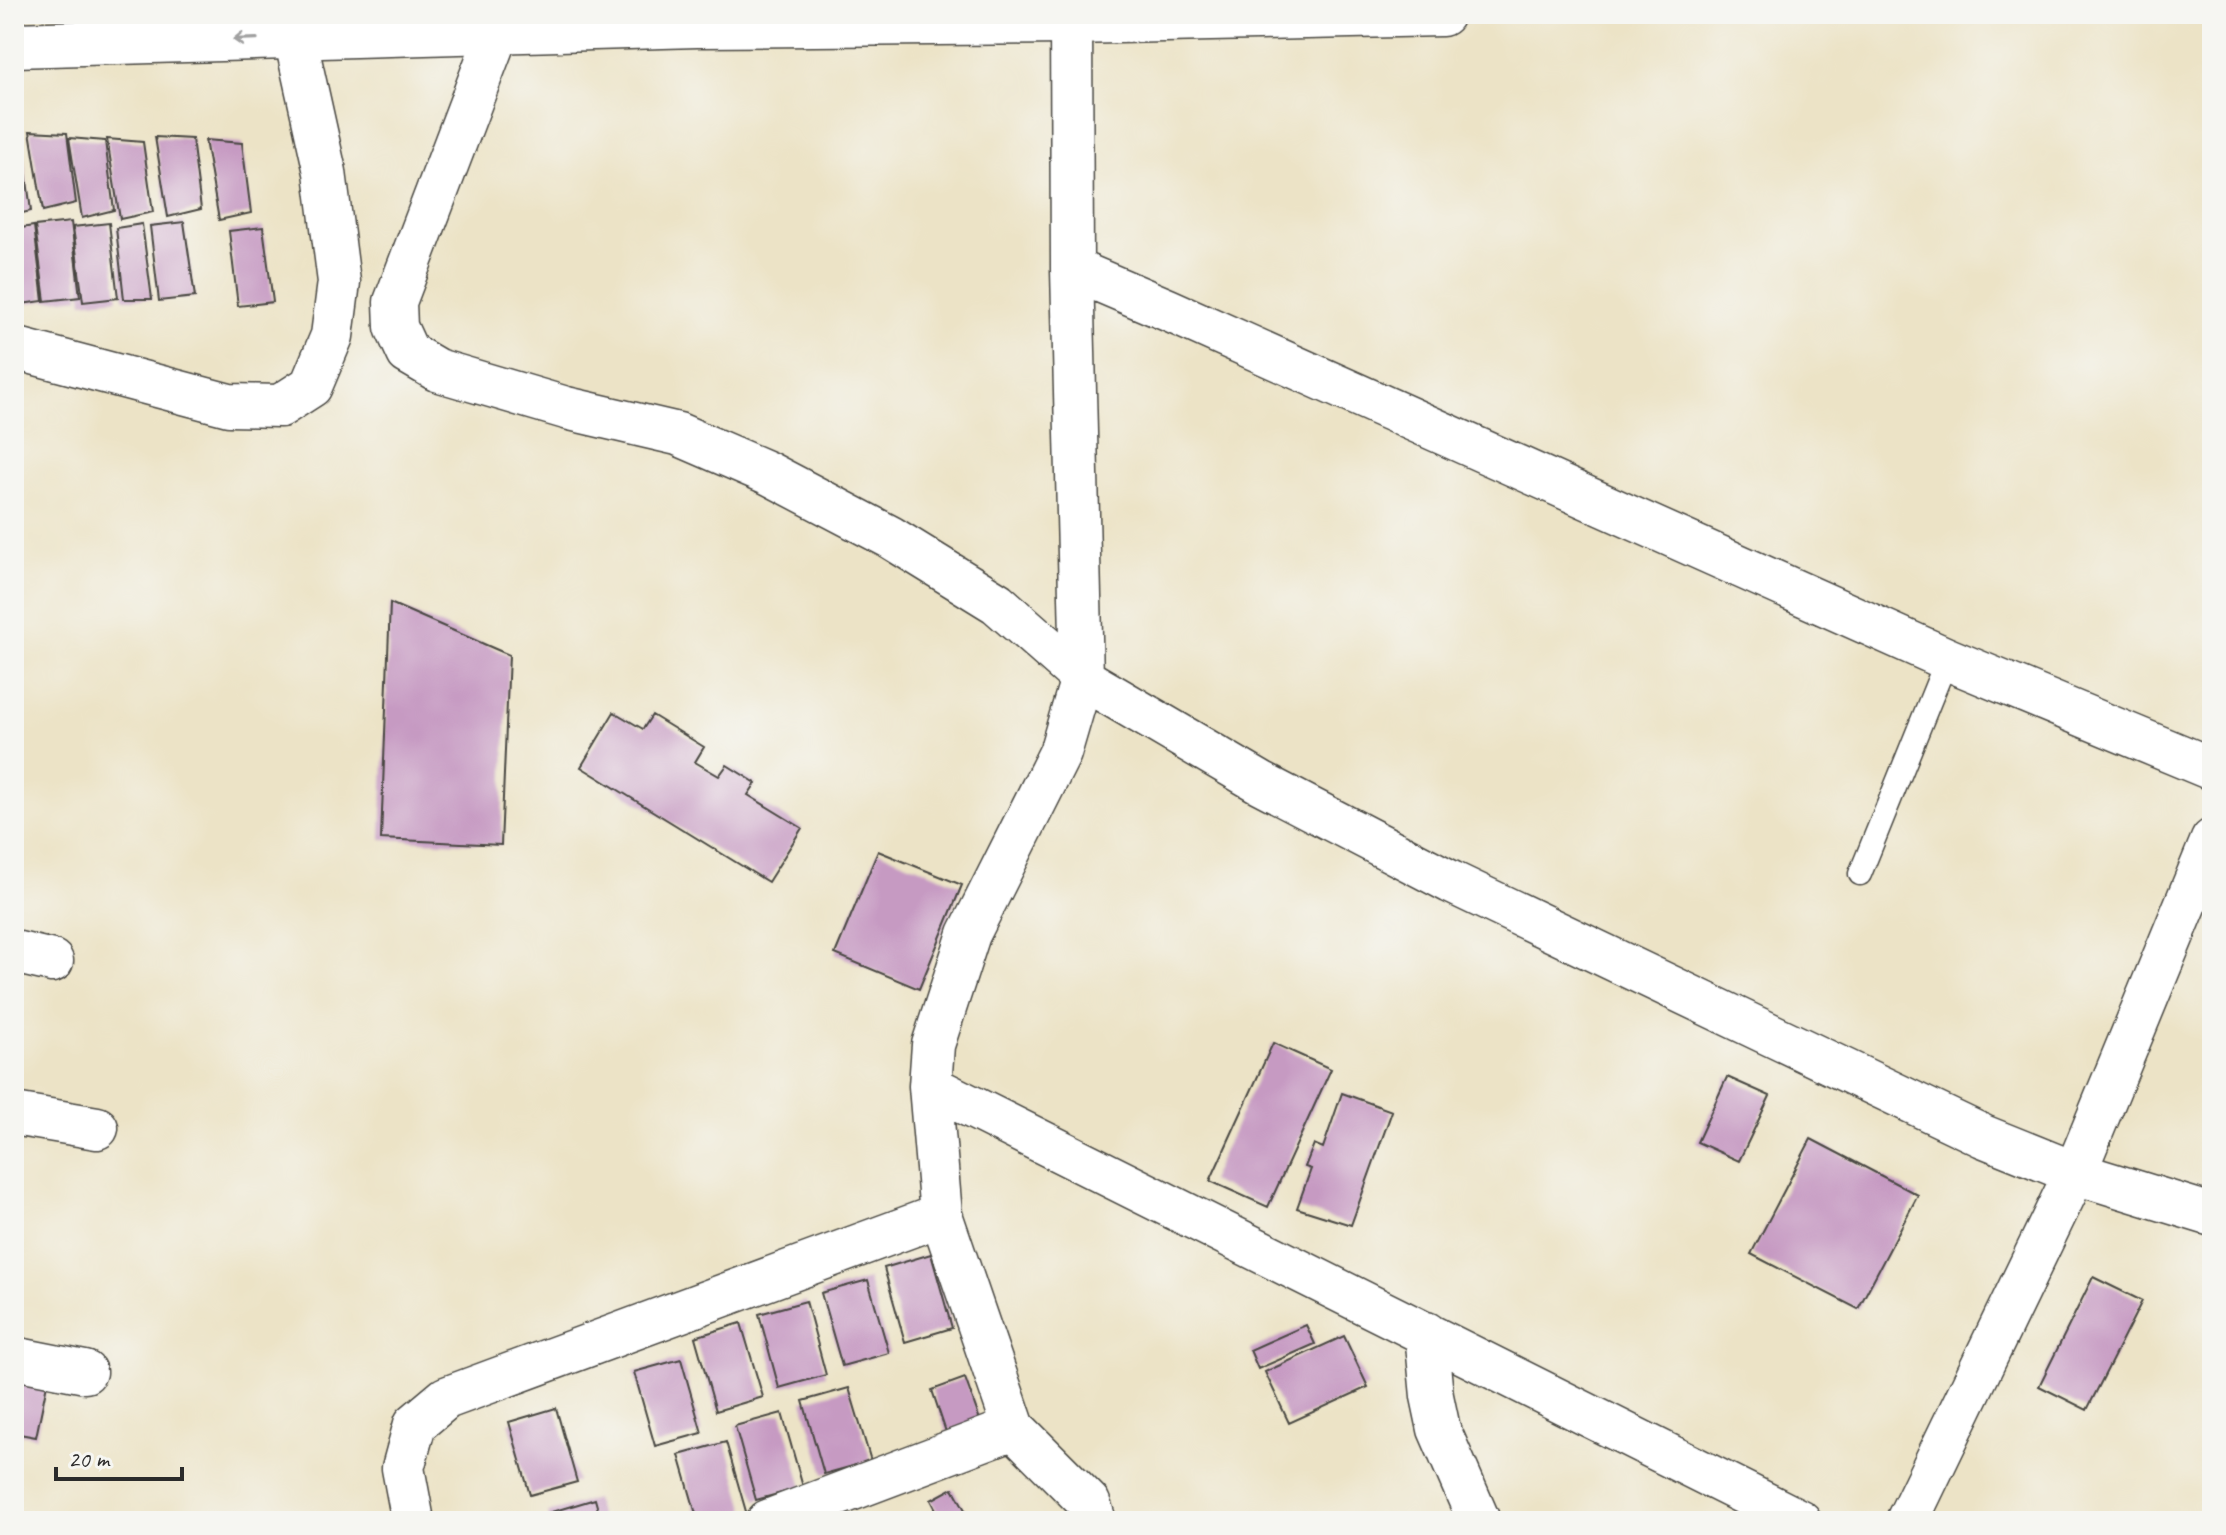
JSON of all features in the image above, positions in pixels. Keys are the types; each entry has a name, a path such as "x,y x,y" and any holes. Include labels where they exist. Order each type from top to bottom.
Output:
{"main road":[{"path":"14,45 697,25 1442,14"}],"street":[{"path":"1071,18 1072,269 1082,678 1060,753 969,934 933,1045 930,1086 941,1215 1014,1428 1089,1503 1095,1521"},
{"path":"498,31 395,302 396,327 423,361 566,408 678,434 768,473 890,537 997,603 1082,678 1261,783 1451,882 1983,1136 2075,1173 2212,1215"},
{"path":"14,348 229,405 280,406 311,386 332,336 339,282 325,172 295,37"},
{"path":"1072,269 1947,659 2212,769"},
{"path":"1907,1521 2075,1173 2212,840"},
{"path":"930,1086 1800,1521"},
{"path":"14,1114 97,1128"},
{"path":"413,1521 403,1468 415,1424 446,1398 941,1215"},
{"path":"1426,1333 1432,1396 1439,1429 1479,1521"},
{"path":"14,1358 85,1372"},
{"path":"768,1521 1014,1428"}],"lane":[{"path":"1860,874 1947,659"}],"building":[{"path":"30,131 67,133 76,203 43,211"},
{"path":"155,137 192,139 201,209 168,217"},
{"path":"69,138 105,141 114,210 82,218"},
{"path":"107,139 143,142 153,212 120,219"},
{"path":"205,140 242,143 251,213 219,220"},
{"path":"14,141 22,142 31,211 14,215"},
{"path":"71,222 80,297 45,301 35,226"},
{"path":"184,222 195,297 159,301 150,226"},
{"path":"109,223 118,298 83,302 73,227"},
{"path":"142,224 152,299 124,299 116,228"},
{"path":"34,226 43,301 14,305 14,229"},
{"path":"263,227 273,302 238,306 229,231"},
{"path":"390,603 509,655 501,845 381,839"},
{"path":"614,712 643,729 652,715 704,747 695,762 719,776 727,765 756,783 748,795 802,828 768,882 581,767"},
{"path":"878,851 962,885 919,989 835,954"},
{"path":"1273,1043 1331,1069 1268,1207 1210,1181"},
{"path":"1727,1077 1770,1096 1739,1161 1697,1142"},
{"path":"1342,1093 1392,1111 1351,1225 1297,1208 1311,1169 1305,1167 1314,1144 1323,1148"},
{"path":"1811,1139 1918,1195 1858,1309 1751,1254"},
{"path":"931,1254 952,1328 905,1342 884,1268"},
{"path":"2093,1277 2142,1301 2087,1410 2039,1386"},
{"path":"868,1280 889,1353 842,1366 821,1293"},
{"path":"806,1301 826,1375 779,1388 759,1314"},
{"path":"741,1323 763,1397 716,1411 695,1337"},
{"path":"1306,1325 1315,1344 1258,1369 1250,1350"},
{"path":"1344,1336 1368,1387 1289,1423 1265,1372"},
{"path":"681,1359 702,1433 655,1446 634,1372"},
{"path":"20,1374 48,1379 36,1437 14,1433 14,1404"},
{"path":"965,1378 980,1420 946,1432 932,1390"},
{"path":"849,1388 871,1461 824,1474 803,1401"},
{"path":"556,1408 577,1482 530,1495 509,1422"},
{"path":"782,1413 803,1487 756,1500 735,1426"},
{"path":"726,1442 747,1515 727,1521 698,1521 679,1455"},
{"path":"953,1488 971,1521 942,1521 931,1500"},
{"path":"595,1499 601,1521 550,1521 548,1513"}]}
